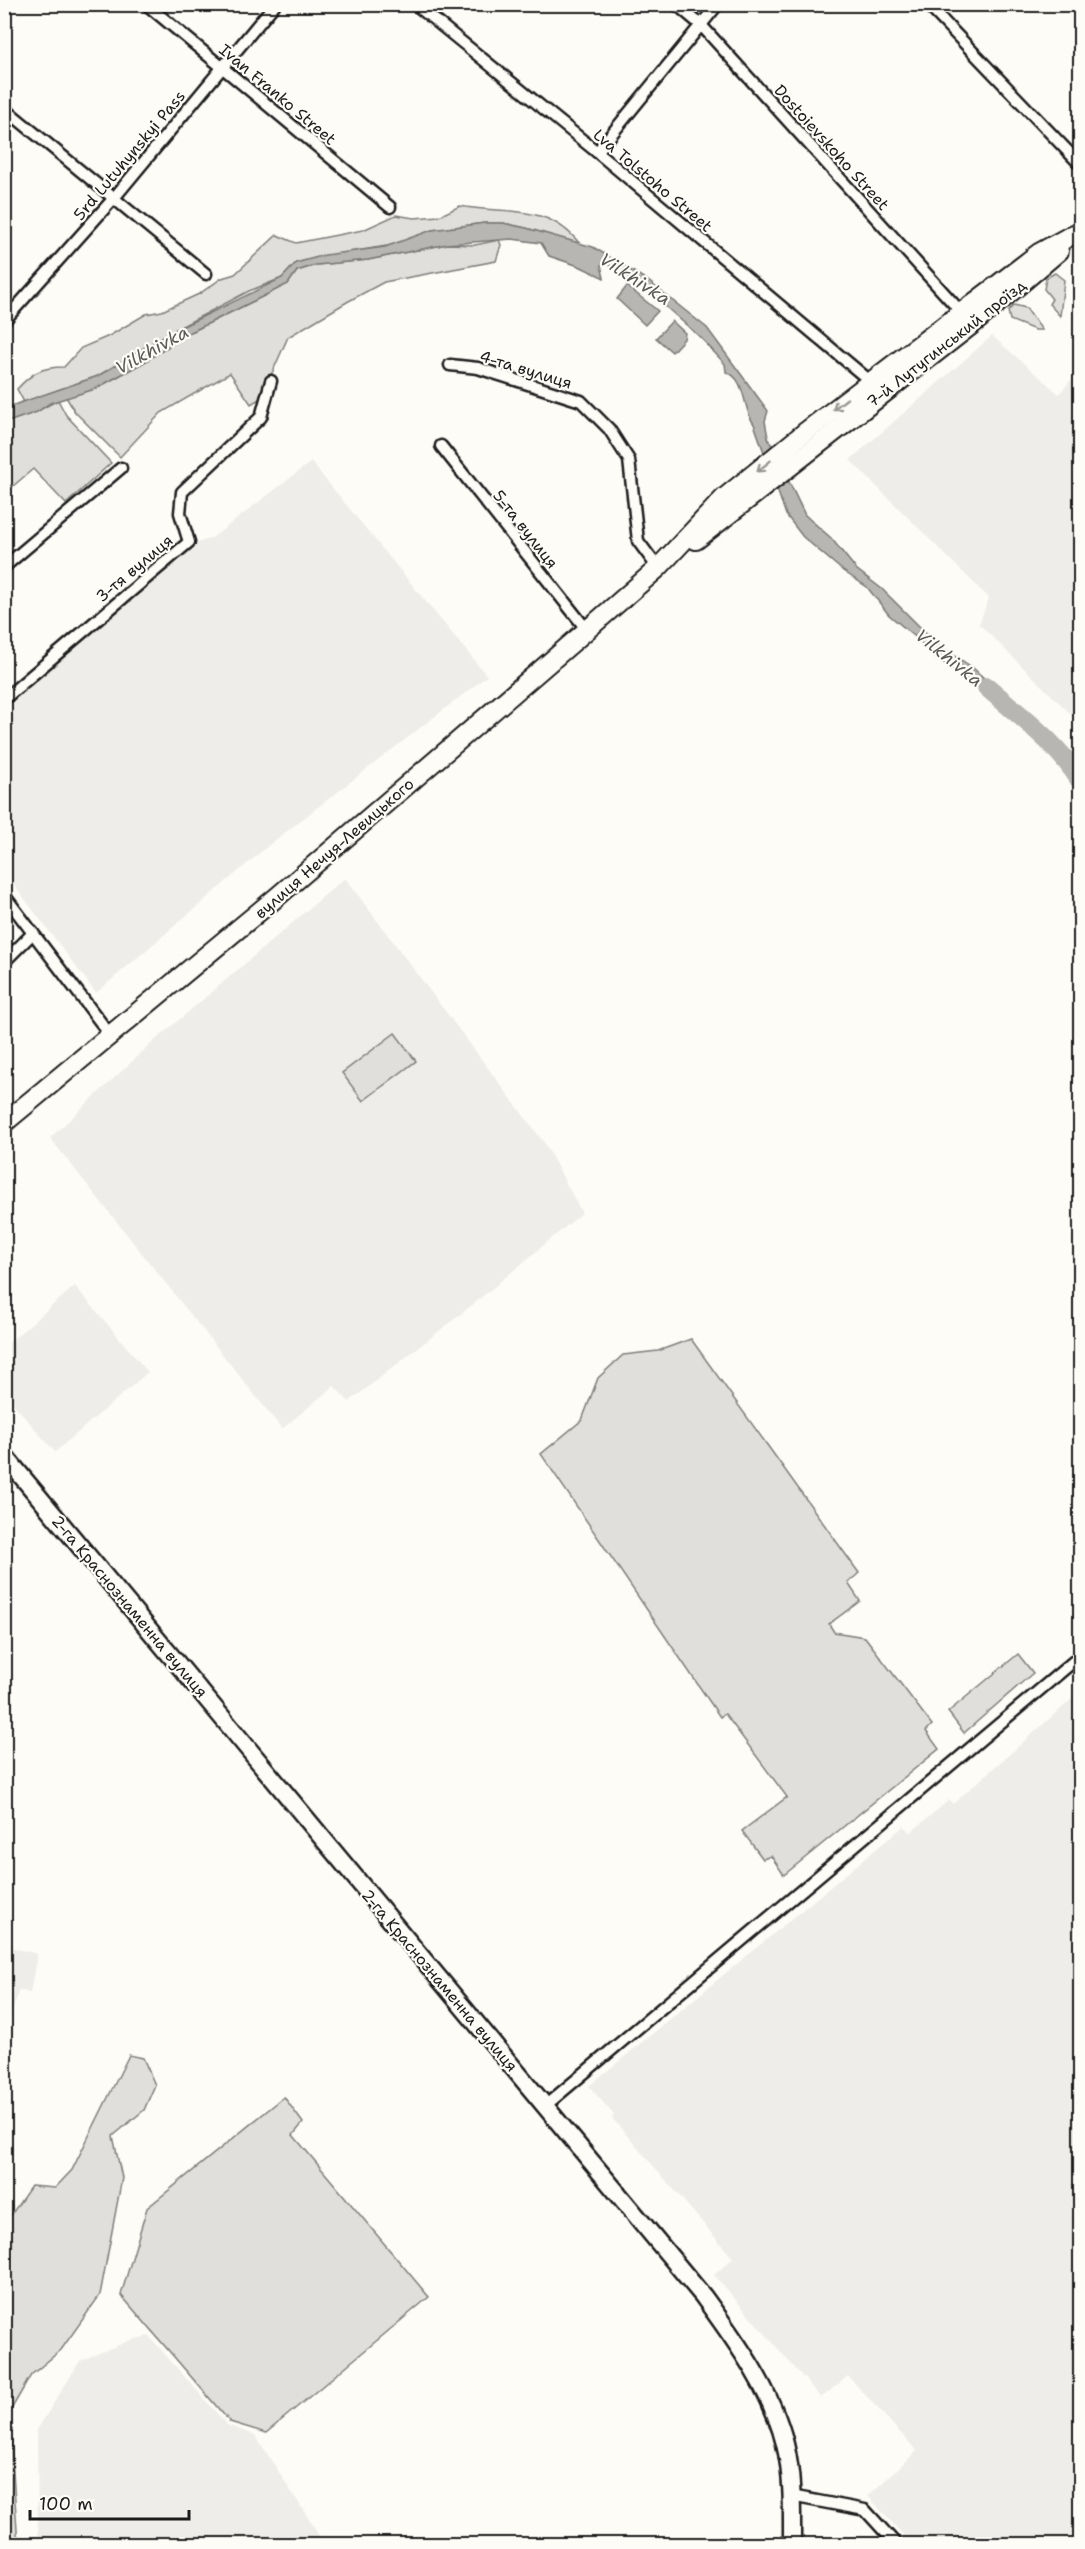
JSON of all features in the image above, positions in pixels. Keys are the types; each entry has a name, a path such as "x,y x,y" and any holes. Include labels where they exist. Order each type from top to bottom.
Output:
{"main road":[{"name":"7-й Лутугинський проїзд","path":"730,505 804,433 1039,254 1077,231"},
{"name":"7-й Лутугинський проїзд","path":"730,505 814,448 988,312 1052,259 1077,231"},
{"name":"вулиця Нечуя-Левицького","path":"4,1123 278,896 730,505"}],"street":[{"name":"Ivan Franko Street","path":"147,4 390,207"},
{"name":"5rd Lutuhynskyi Pass","path":"4,321 114,198 274,4"},
{"name":"Lva Tolstoho Street","path":"416,4 870,381"},
{"name":"Dostoievskoho Street","path":"676,4 701,25 962,313"},
{"path":"597,152 718,4"},
{"path":"927,4 1080,164"},
{"path":"4,108 206,274"},
{"name":"4-та вулиця","path":"450,365 478,368 581,401 609,429 628,460 638,541 658,568"},
{"name":"3-тя вулиця","path":"4,699 189,542 180,513 182,492 261,417 271,381"},
{"name":"5-та вулиця","path":"441,446 587,630"},
{"path":"4,567 121,468"},
{"path":"4,895 111,1036"},
{"path":"4,962 33,933"},
{"name":"2-га Краснознаменна вулиця","path":"4,1455 703,2296 731,2335 775,2413 785,2444 791,2496 792,2544"},
{"path":"545,2106 1080,1656"},
{"path":"791,2496 865,2510 896,2544"}],"shaded area":[{"path":"460,206 540,216 567,231 580,244 526,228 503,223 485,223 432,230 399,244 296,263 282,278 249,291 167,334 98,376 24,402 17,389 37,372 64,367 81,348 109,336 146,314 162,311 199,294 222,278 235,274 277,235 296,243 363,230 396,215 414,218 439,216"},
{"path":"499,240 501,245 496,261 384,282 347,302 288,337 261,398 251,404 230,373 161,413 120,457 75,412 66,397 95,389 146,361 187,334 288,284 297,271 316,265 368,260 447,244 475,245"},
{"path":"1055,273 1064,280 1060,316 1049,304 1052,299 1044,289 1046,278"},
{"path":"1014,305 1026,308 1042,330 1035,330 1010,320 1008,311"},
{"path":"992,336 1059,394 1080,370 1080,719 1075,718 979,624 989,598 850,460"},
{"path":"58,400 66,415 111,463 66,504 33,469 5,493 4,423 36,412"},
{"path":"311,462 487,676 269,845 96,993 5,873 5,705 189,546 212,538"},
{"path":"345,878 545,1144 582,1213 476,1302 349,1402 334,1386 282,1429 50,1138 152,1043"},
{"path":"395,1033 416,1061 363,1101 342,1073"},
{"path":"75,1286 148,1372 55,1452 5,1394 5,1346"},
{"path":"691,1339 859,1573 848,1583 860,1601 829,1624 834,1632 865,1637 932,1725 926,1731 939,1749 784,1875 771,1856 763,1859 742,1831 787,1797 725,1714 720,1717 541,1454 582,1420 598,1378 623,1355 658,1351"},
{"path":"1018,1654 1033,1673 964,1733 948,1712"},
{"path":"1080,1692 1080,2526 1062,2544 911,2544 868,2496 917,2451 848,2376 821,2398 714,2275 733,2258 612,2118 614,2115 589,2086 904,1826 910,1833 949,1800 953,1804"},
{"path":"5,1946 37,1954 30,1993 19,1990 5,2035"},
{"path":"129,2055 143,2058 155,2085 144,2110 113,2136 122,2178 100,2295 61,2350 31,2375 9,2413 18,2544 5,2544 5,2218 11,2215 31,2186 55,2188 72,2170"},
{"path":"284,2097 303,2123 293,2135 429,2297 266,2433 230,2422 121,2295 147,2208"},
{"path":"149,2336 227,2425 255,2435 323,2544 38,2544 37,2430 80,2361 131,2340"}],"water":[{"path":"503,223 526,228 593,247 647,280 707,328 768,411 765,421 768,438 805,515 831,538 856,569 882,589 944,649 972,667 1009,701 1004,708 970,680 933,656 919,640 889,615 867,587 843,571 803,537 786,515 741,387 732,375 726,372 725,364 701,338 647,290 605,262 601,265 604,278 579,266 549,256 541,243 512,239 447,244 368,260 316,265 297,271 288,284 187,334 146,361 95,389 50,403 37,412 5,423 5,408 98,376 167,334 282,278 296,263 325,255 385,247 432,230"},
{"path":"627,286 658,311 645,325 617,299"},
{"path":"672,321 685,333 684,339 672,352 656,338"}],"waterway":[{"name":"Vilkhivka","path":"987,687 1049,742 1080,780"}]}
